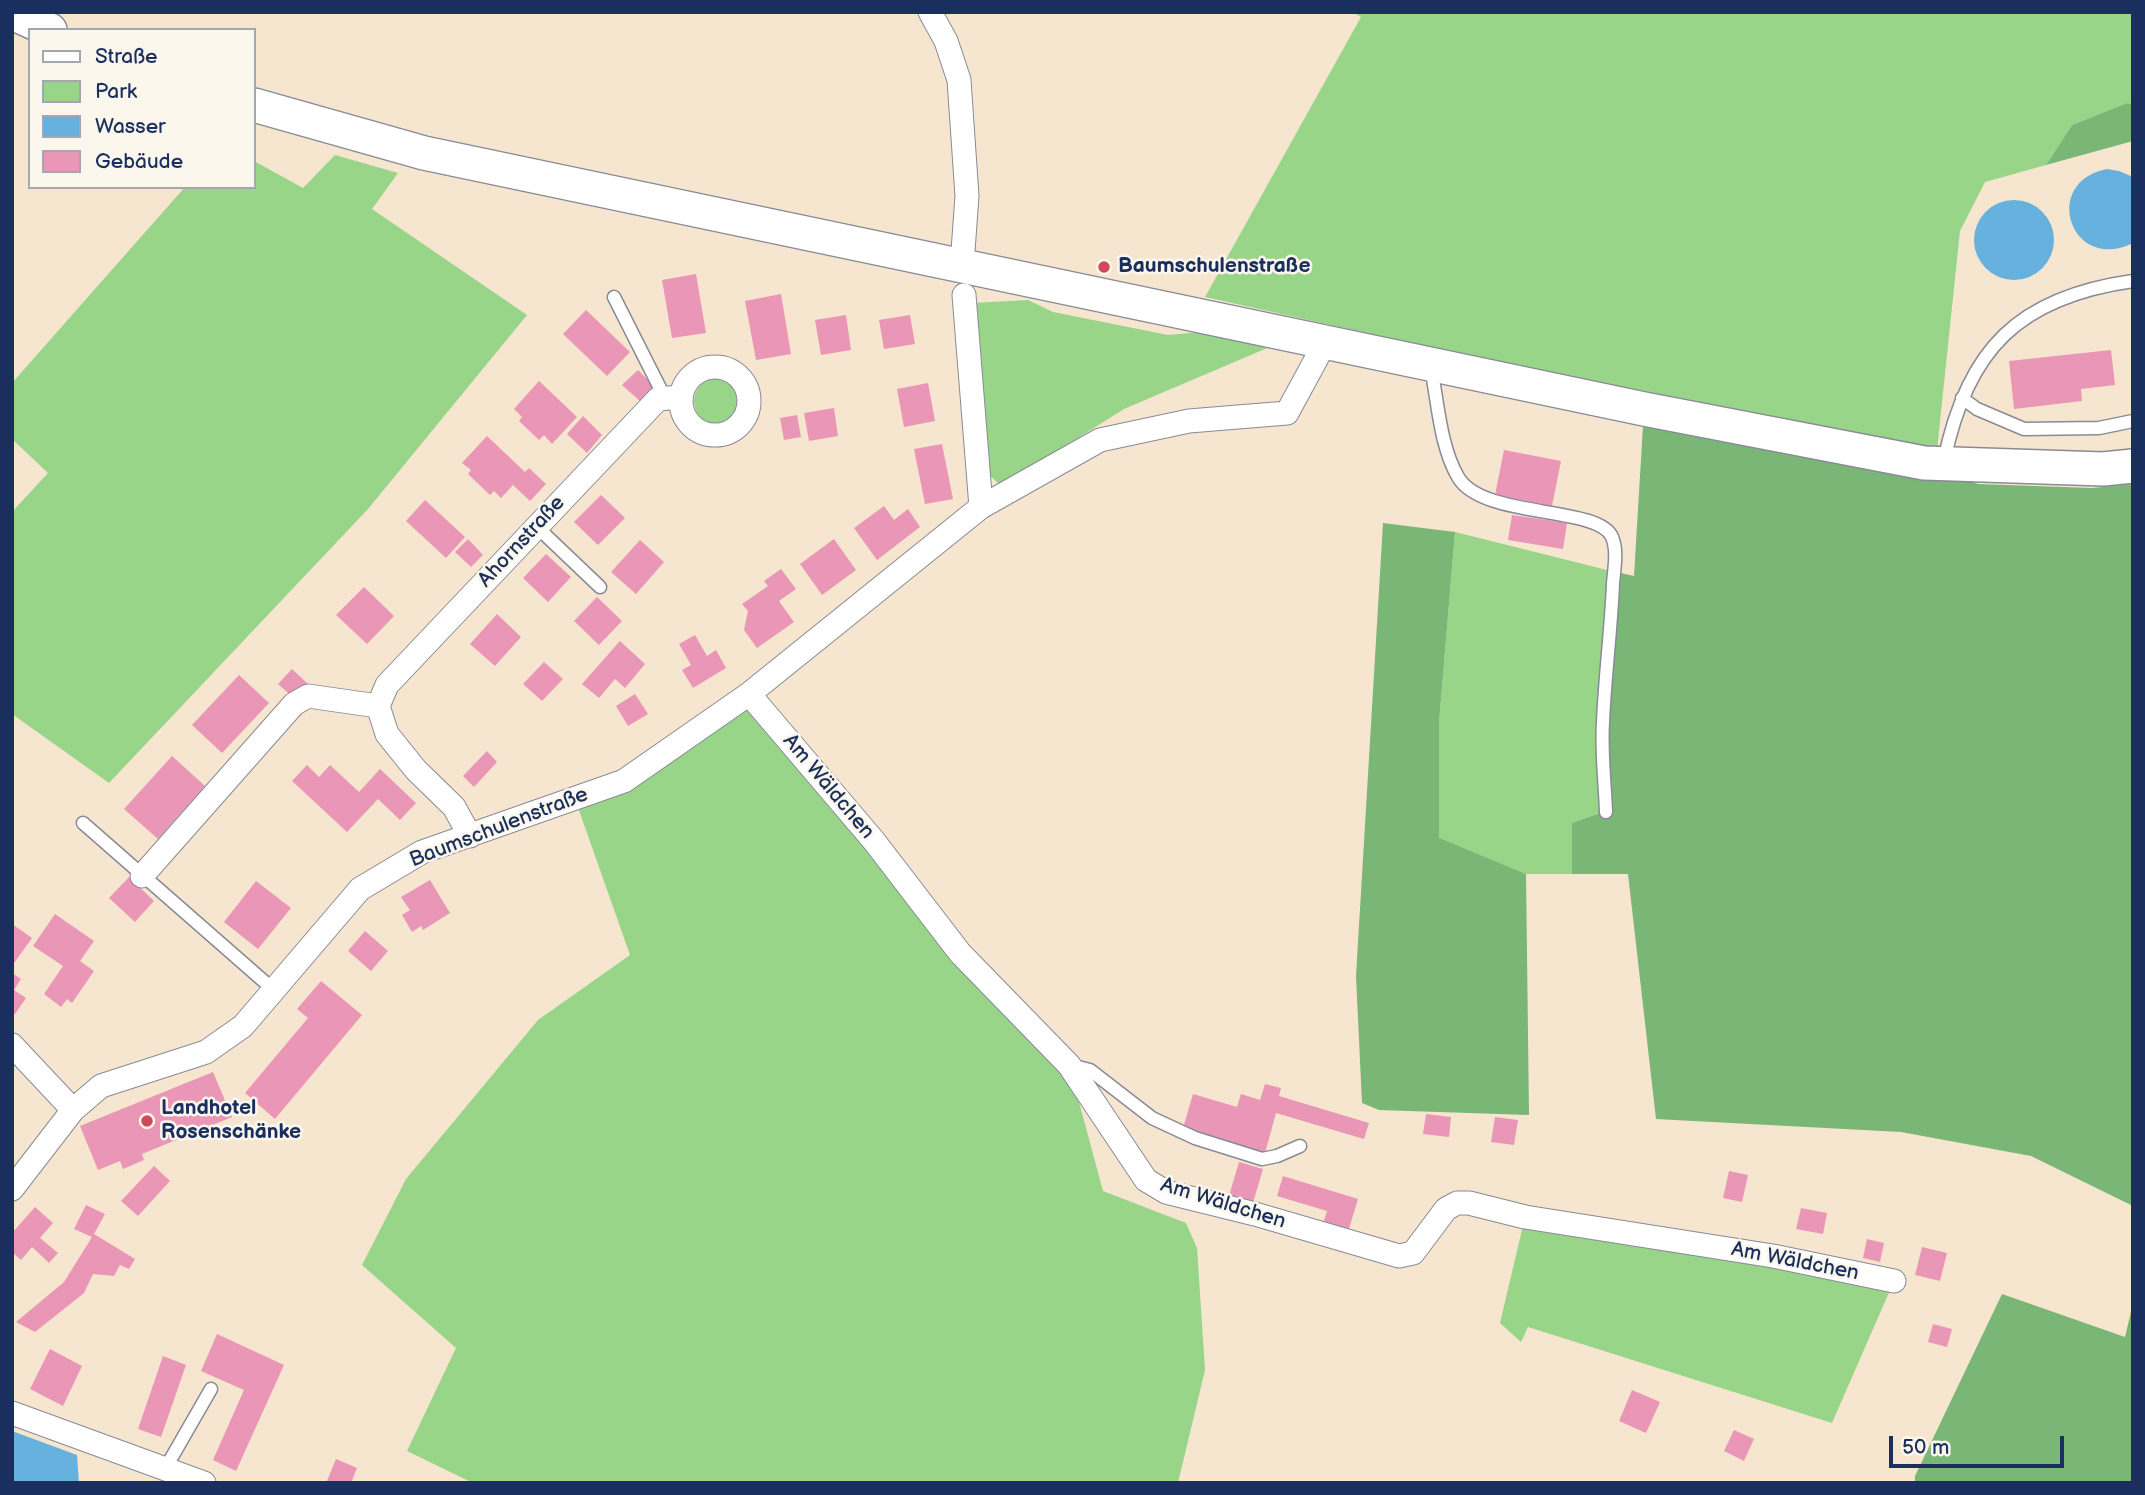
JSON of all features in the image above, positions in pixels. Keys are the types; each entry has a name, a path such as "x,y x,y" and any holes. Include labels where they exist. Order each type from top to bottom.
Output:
{"main road":[{"path":"12,13 46,28"},
{"path":"256,107 424,153 963,280 1322,342 1657,412 1910,461 1944,465 2103,469 2133,466"}],"street":[{"path":"930,12 946,41 959,79 967,196 963,280 981,507"},
{"name":"Baumschulenstraße","path":"12,1189 73,1110 101,1086 206,1052 243,1026 360,889 422,852 624,781 749,694 981,507 1100,440 1189,421 1287,413 1319,354 1322,342"},
{"name":"Ahornstraße","path":"378,706 387,685 658,399 673,398"},
{"name":"Am Wäldchen","path":"749,694 873,841 960,953 1069,1065 1146,1180 1166,1192 1255,1214 1399,1256 1413,1253 1446,1209 1457,1203 1469,1203 1525,1217 1773,1256 1894,1281"},
{"path":"142,876 294,704 308,696 378,706 387,734 416,771 454,807 470,836"},
{"path":"12,1045 73,1110"},
{"path":"12,1413 204,1483"}],"lane":[{"path":"1944,465 1954,417 1989,349 2023,317 2064,296 2109,284 2133,281"},
{"path":"614,297 673,398"},
{"path":"1431,365 1445,438 1459,479 1479,495 1500,503 1586,520 1607,529 1612,538 1615,553 1614,576 1603,724 1606,813"},
{"path":"1962,398 1977,409 2024,429 2099,428 2133,421"},
{"path":"537,527 600,587"},
{"path":"83,823 275,991"},
{"path":"1069,1065 1090,1070 1152,1118 1195,1138 1262,1158 1277,1156 1300,1146"},
{"path":"165,1469 211,1389"}],"green space":[{"path":"1352,12 2133,12 2133,104 2127,103 2072,125 2046,165 1985,182 1960,231 1937,450 1763,421 1205,297 1361,17"},
{"path":"2127,103 2133,104 2133,141 2046,165 2072,125"},
{"path":"335,155 398,173 372,209 527,315 368,509 109,783 12,714 12,512 48,473 12,439 12,383 183,189 256,189 256,162 303,188"},
{"path":"1028,300 1053,312 1168,335 1201,332 1272,346 1124,409 1014,478 999,484 986,472 972,303"},
{"path":"717,378 734,384 740,401 734,418 717,424 700,418 694,401 700,384"},
{"path":"1644,409 1924,463 1978,484 2092,488 2133,484 2133,1206 2031,1156 1901,1132 1656,1119 1628,874 1572,874 1572,823 1600,813 1607,570 1634,576"},
{"path":"1383,523 1455,532 1439,723 1439,838 1526,874 1529,1115 1379,1110 1362,1103 1356,976"},
{"path":"1455,532 1607,570 1600,813 1572,823 1572,874 1526,874 1439,839 1439,723"},
{"path":"749,694 1069,1065 1103,1191 1186,1223 1197,1248 1205,1370 1178,1483 473,1483 407,1451 456,1348 362,1265 406,1179 538,1020 630,955 575,799"},
{"path":"1525,1217 1894,1281 1832,1423 1528,1327 1521,1342 1500,1323"},
{"path":"2002,1294 2125,1337 2133,1303 2133,1483 1915,1483 1915,1476"}],"water":[{"path":"2107,169 2133,177 2133,243 2111,249 2093,246 2080,237 2072,223 2069,206 2074,190 2086,177"},
{"path":"2014,200 2029,203 2042,212 2051,225 2054,240 2051,255 2042,268 2029,277 2014,280 1999,277 1986,268 1977,255 1974,240 1977,225 1986,212 1999,203"},
{"path":"12,1431 77,1455 79,1483 12,1483"}],"building":[{"path":"696,274 706,333 672,338 662,280"},
{"path":"781,294 791,354 756,360 745,301"},
{"path":"586,310 630,352 607,376 563,334"},
{"path":"846,315 851,350 821,355 815,320"},
{"path":"910,315 915,344 884,349 879,320"},
{"path":"2111,350 2115,385 2081,389 2082,401 2014,409 2009,361"},
{"path":"638,370 654,386 641,402 622,385"},
{"path":"539,381 577,417 552,444 544,435 539,440 519,421 522,417 514,409"},
{"path":"928,383 935,421 904,427 897,389"},
{"path":"834,408 838,436 809,441 804,413"},
{"path":"797,415 801,437 784,440 780,418"},
{"path":"583,416 602,435 587,453 567,434"},
{"path":"487,436 525,472 529,468 546,484 530,501 513,485 501,498 494,491 490,495 468,474 471,470 462,463"},
{"path":"942,444 953,499 925,504 914,449"},
{"path":"1504,450 1561,461 1552,506 1495,495"},
{"path":"601,495 625,518 598,545 574,522"},
{"path":"425,500 465,537 446,558 406,521"},
{"path":"884,506 894,520 908,509 920,527 877,560 854,528"},
{"path":"1512,515 1567,523 1563,549 1508,540"},
{"path":"468,539 483,555 471,567 455,552"},
{"path":"834,539 856,570 822,595 800,564"},
{"path":"640,540 664,562 636,594 611,572"},
{"path":"546,554 571,577 548,602 523,578"},
{"path":"781,569 796,589 779,601 794,622 757,648 744,630 748,611 742,604 768,586 764,581"},
{"path":"364,587 394,616 367,644 336,615"},
{"path":"597,597 622,621 599,645 574,621"},
{"path":"497,614 521,637 495,666 470,644"},
{"path":"695,635 707,656 716,650 726,668 693,688 682,670 691,665 679,644"},
{"path":"620,641 645,664 625,688 615,679 599,698 582,684"},
{"path":"544,662 563,679 542,701 523,684"},
{"path":"292,669 307,683 295,699 278,684"},
{"path":"239,675 269,703 222,753 192,725"},
{"path":"635,694 648,714 628,726 616,706"},
{"path":"487,751 497,762 474,787 463,776"},
{"path":"172,756 205,786 158,839 124,809"},
{"path":"307,765 319,777 330,765 359,792 380,769 416,803 400,820 378,799 347,832 292,781"},
{"path":"129,877 154,901 135,922 109,898"},
{"path":"430,880 450,913 423,930 421,926 412,932 402,915 410,910 401,897"},
{"path":"256,881 291,908 258,949 224,922"},
{"path":"55,914 94,941 80,961 94,971 72,1003 67,999 61,1007 44,994 63,966 33,946"},
{"path":"12,924 32,938 12,966"},
{"path":"365,931 388,951 371,971 348,951"},
{"path":"12,973 21,979 14,990 26,998 15,1014 12,1013"},
{"path":"321,981 362,1015 275,1119 245,1093 308,1018 297,1009"},
{"path":"213,1072 232,1117 142,1154 144,1160 123,1169 120,1161 98,1170 80,1126"},
{"path":"1265,1084 1281,1088 1279,1096 1369,1123 1364,1139 1276,1113 1265,1153 1183,1128 1193,1094 1237,1107 1241,1094 1260,1100"},
{"path":"1426,1114 1451,1117 1449,1137 1423,1134"},
{"path":"1495,1117 1518,1120 1514,1145 1491,1142"},
{"path":"1239,1162 1263,1169 1252,1206 1228,1199"},
{"path":"154,1166 170,1181 138,1216 121,1201"},
{"path":"1729,1171 1748,1175 1742,1202 1723,1198"},
{"path":"1283,1176 1358,1199 1348,1232 1323,1224 1327,1211 1277,1196"},
{"path":"86,1205 105,1214 94,1234 135,1259 129,1269 120,1265 114,1276 93,1274 84,1293 35,1332 16,1322 64,1282 92,1237 74,1229"},
{"path":"35,1207 53,1223 40,1238 58,1253 49,1263 32,1247 21,1260 12,1252 12,1233"},
{"path":"1801,1208 1827,1213 1823,1234 1796,1229"},
{"path":"1867,1239 1884,1243 1880,1262 1863,1258"},
{"path":"1922,1247 1947,1253 1940,1281 1915,1275"},
{"path":"1933,1324 1952,1329 1947,1347 1928,1342"},
{"path":"217,1334 284,1365 236,1471 213,1460 244,1390 201,1371"},
{"path":"50,1349 82,1366 63,1406 30,1389"},
{"path":"163,1356 186,1365 161,1437 138,1429"},
{"path":"1632,1390 1660,1402 1646,1433 1619,1421"},
{"path":"1734,1430 1754,1439 1744,1461 1724,1451"},
{"path":"336,1459 357,1468 351,1483 326,1483"}],"place":[{"name":"Baumschulenstraße","path":"1104,267"},
{"name":"Landhotel Rosenschänke","path":"147,1121"}]}
